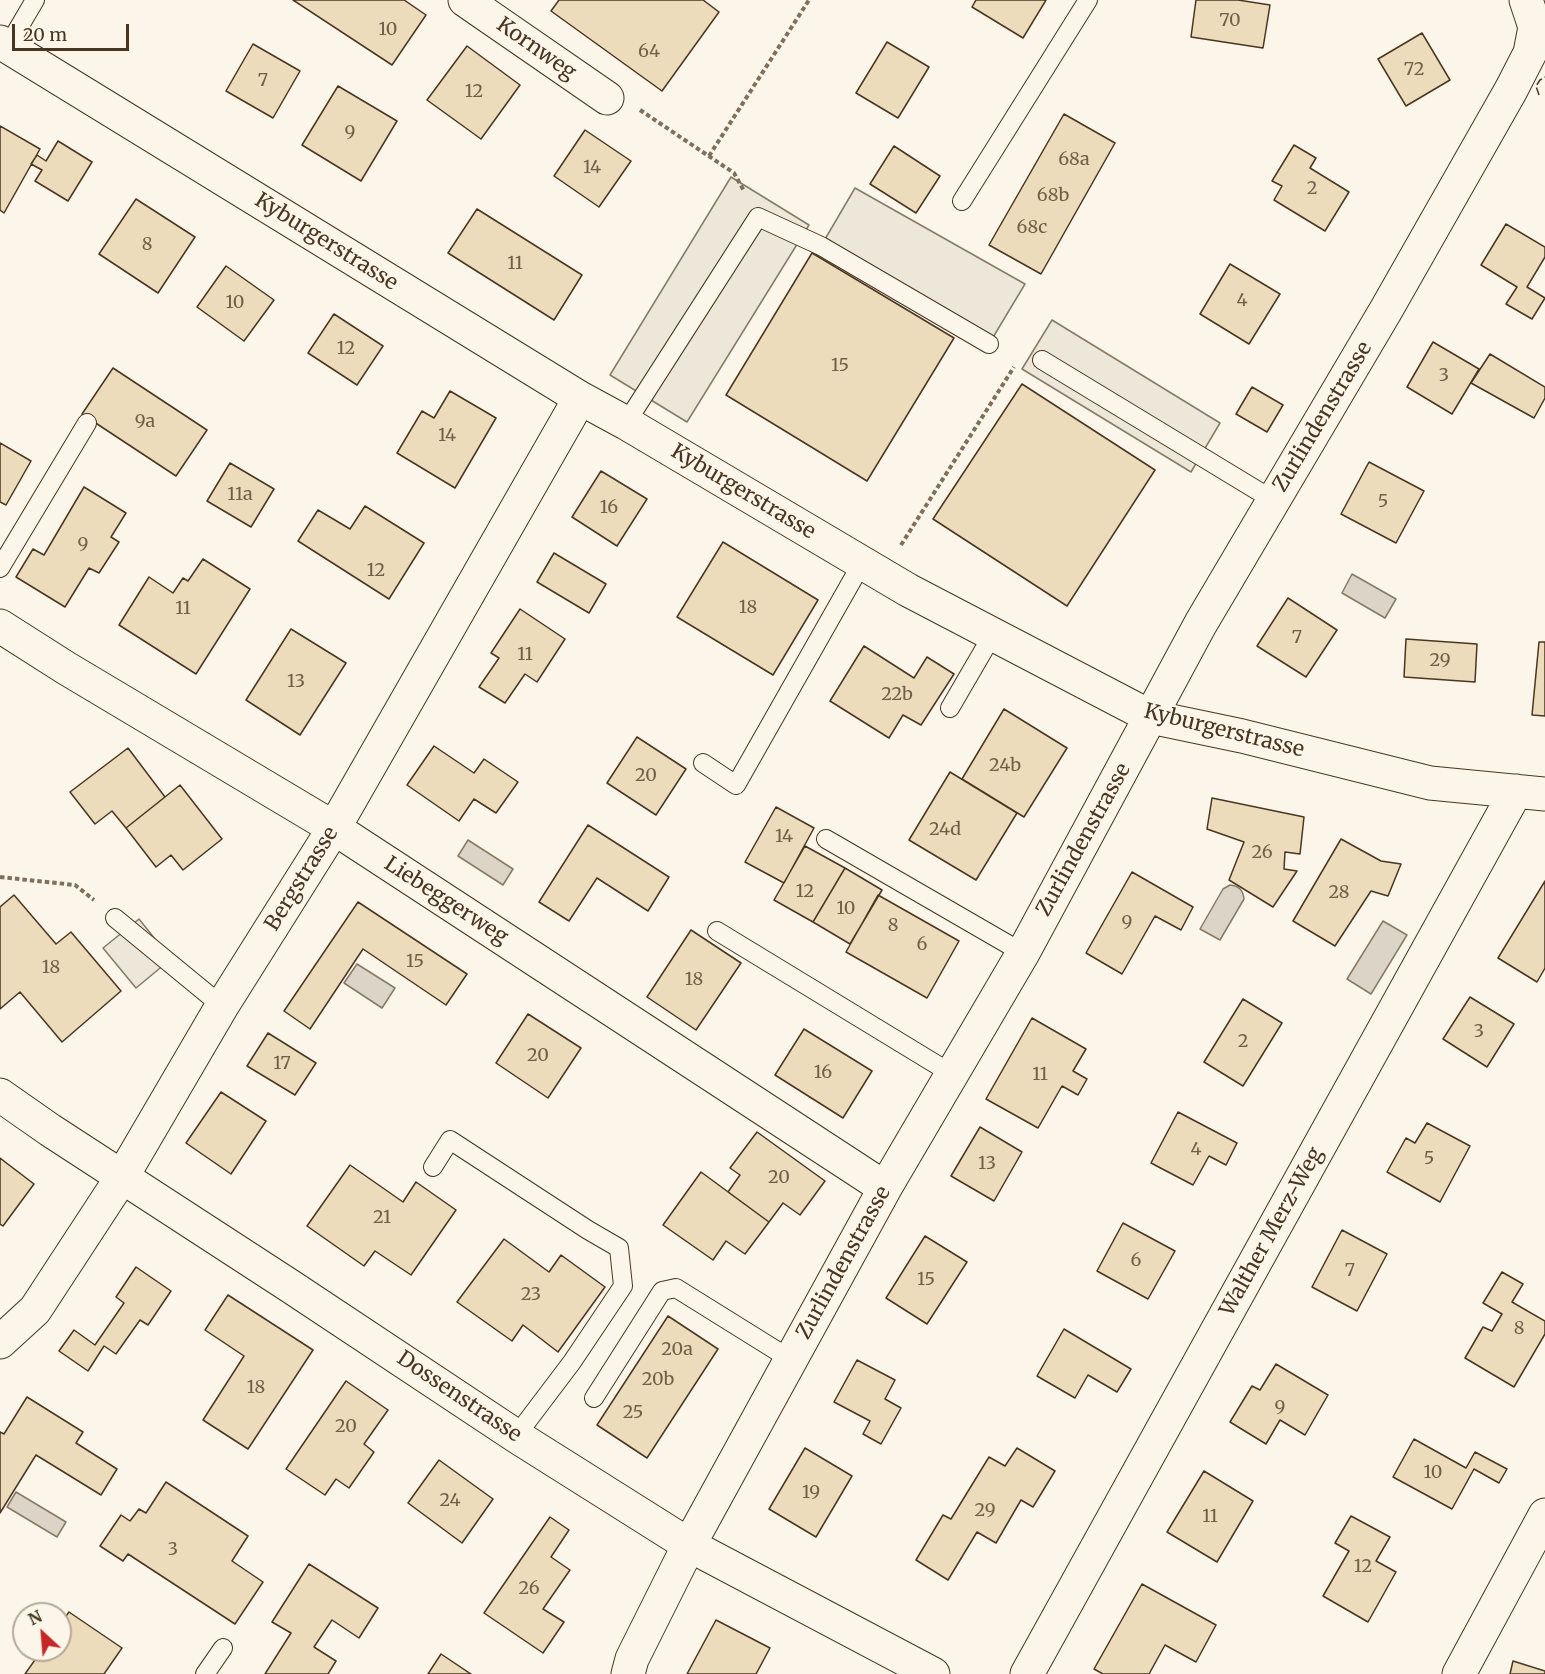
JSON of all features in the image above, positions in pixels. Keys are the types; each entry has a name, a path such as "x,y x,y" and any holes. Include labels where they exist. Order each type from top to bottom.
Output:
{"street":[{"name":"Kornweg","path":"465,0 607,98"},
{"name":"Zurlindenstrasse","path":"628,1674 632,1659 689,1545 885,1188 1023,953 1201,623 1386,310 1511,90 1530,53 1535,27 1528,4"},
{"name":"Kyburgerstrasse","path":"4,44 580,398 872,569 1151,717 1242,736 1430,783 1531,792"},
{"name":"Bergstrasse","path":"0,1342 35,1310 122,1177 222,1006 334,828 580,398"},
{"name":"Liebeggerweg","path":"0,626 334,828 885,1188"},
{"name":"Walther Merz-Weg","path":"1027,1674 1531,792"},
{"name":"Dossenstrasse","path":"0,1095 516,1436 689,1545 933,1674"},
{"path":"1459,1674 1545,1515"}],"lane":[{"path":"4,44 35,0"},
{"path":"962,201 1088,0"},
{"path":"626,423 758,217 821,246 989,344"},
{"path":"1042,360 1273,500"},
{"path":"0,568 87,423"},
{"path":"703,762 736,785 872,569"},
{"path":"950,708 993,634"},
{"path":"826,839 1023,953"},
{"path":"116,918 222,1006"},
{"path":"717,931 952,1074"},
{"path":"433,1167 450,1140 588,1230 620,1248 622,1286 572,1362 516,1436"},
{"path":"594,1398 662,1291 676,1288 790,1359"},
{"path":"205,1674 223,1648"}],"path":[{"path":"709,157 807,1"},
{"path":"607,98 628,102 734,173"},
{"path":"872,569 1015,366"},
{"path":"0,877 75,885 116,918"}],"shaded area":[{"path":"731,177 809,225 687,422 610,375"},
{"path":"855,188 1025,284 989,344 821,246"},
{"path":"1052,320 1220,423 1191,472 1022,369"},
{"path":"1352,574 1396,599 1385,618 1342,593"},
{"path":"468,840 513,869 503,885 458,856"},
{"path":"1230,885 1240,889 1244,899 1220,940 1200,929 1223,889"},
{"path":"139,919 171,959 136,988 103,948"},
{"path":"1383,921 1407,935 1371,994 1347,979"},
{"path":"357,964 395,988 382,1008 344,983"},
{"path":"16,1492 66,1522 57,1537 7,1507"}],"building":[{"path":"293,0 404,0 426,15 392,65"},
{"path":"559,0 703,0 719,12 662,91 551,11"},
{"path":"976,0 1046,0 1023,38 972,7"},
{"path":"1196,0 1238,0 1270,5 1263,48 1191,37"},
{"path":"1422,33 1450,80 1406,106 1378,59"},
{"path":"887,42 929,67 898,118 856,93"},
{"path":"253,44 300,71 273,118 226,91"},
{"path":"467,46 520,85 481,139 427,100"},
{"path":"338,86 397,121 361,181 302,145"},
{"path":"1064,114 1115,143 1041,274 989,245"},
{"path":"0,126 40,149 4,213 0,210"},
{"path":"585,130 631,161 599,207 554,176"},
{"path":"58,141 92,162 68,201 35,181 42,170 31,164 37,155 46,161"},
{"path":"1294,145 1316,158 1310,168 1349,192 1325,231 1274,200 1282,186 1272,181"},
{"path":"894,146 940,176 916,213 870,184"},
{"path":"136,199 195,237 158,293 99,254"},
{"path":"477,209 582,275 554,320 448,253"},
{"path":"1506,224 1545,247 1545,257 1527,287 1545,298 1532,319 1506,304 1517,287 1481,265"},
{"path":"812,253 954,338 867,481 726,395"},
{"path":"1230,264 1280,294 1249,344 1200,314"},
{"path":"226,266 274,300 244,341 197,307"},
{"path":"334,314 383,346 357,385 308,353"},
{"path":"1433,342 1479,369 1452,414 1407,387"},
{"path":"1490,354 1545,387 1545,398 1534,418 1471,383"},
{"path":"113,368 207,430 176,476 82,414"},
{"path":"1022,384 1155,470 1067,606 933,519"},
{"path":"1252,387 1283,405 1267,432 1236,414"},
{"path":"450,391 496,418 455,488 397,453 422,411 434,418"},
{"path":"0,443 31,461 6,505 0,502"},
{"path":"1369,462 1424,491 1396,543 1341,514"},
{"path":"230,463 274,489 251,527 207,501"},
{"path":"601,471 647,499 617,546 572,517"},
{"path":"84,487 126,513 111,537 119,542 99,573 89,568 65,607 16,577 33,549 44,555"},
{"path":"365,506 424,543 389,599 298,541 318,510 350,529"},
{"path":"723,542 818,600 773,675 677,617"},
{"path":"554,553 606,584 589,613 537,582"},
{"path":"203,559 250,589 196,674 119,625 149,577 173,593 183,578 188,581"},
{"path":"1288,598 1337,630 1306,677 1257,646"},
{"path":"520,609 565,639 537,682 525,674 505,703 479,687 499,658 491,653"},
{"path":"291,629 346,663 300,735 246,700"},
{"path":"1406,639 1477,644 1475,682 1404,677"},
{"path":"1539,642 1545,642 1545,716 1532,715"},
{"path":"864,646 914,678 927,657 954,674 921,725 903,715 889,738 830,701"},
{"path":"1004,709 1067,748 1024,817 962,779"},
{"path":"637,737 686,769 656,815 607,783"},
{"path":"434,746 474,773 484,759 518,782 496,813 474,799 459,821 407,785"},
{"path":"128,748 165,797 126,828 112,811 95,824 70,792"},
{"path":"950,772 1017,813 976,880 909,840"},
{"path":"180,785 222,839 183,870 171,855 156,867 126,828"},
{"path":"1212,798 1304,817 1300,854 1285,852 1284,869 1297,871 1273,907 1229,880 1244,842 1207,829"},
{"path":"776,807 814,828 784,883 745,862"},
{"path":"588,825 669,877 648,911 597,878 569,921 539,902"},
{"path":"1341,839 1381,861 1401,864 1388,896 1371,891 1335,946 1293,921"},
{"path":"805,846 845,868 813,922 774,900"},
{"path":"845,868 882,890 850,944 813,922"},
{"path":"1132,872 1193,907 1181,930 1155,916 1122,974 1086,953"},
{"path":"1545,881 1545,968 1537,982 1498,958"},
{"path":"14,895 56,944 71,932 121,991 62,1042 20,992 0,1009 0,907"},
{"path":"878,895 959,941 927,998 846,952"},
{"path":"358,902 467,974 446,1005 363,949 310,1029 284,1011"},
{"path":"691,930 741,963 696,1030 647,997"},
{"path":"1470,997 1514,1024 1487,1067 1443,1039"},
{"path":"1243,999 1282,1023 1243,1086 1204,1062"},
{"path":"528,1014 581,1048 548,1098 496,1063"},
{"path":"1032,1018 1086,1049 1073,1071 1087,1079 1078,1095 1062,1086 1038,1128 986,1099"},
{"path":"804,1029 872,1071 843,1118 775,1075"},
{"path":"268,1033 316,1063 295,1095 247,1066"},
{"path":"221,1092 266,1121 231,1174 186,1143"},
{"path":"1178,1112 1237,1143 1226,1165 1209,1156 1193,1185 1151,1163"},
{"path":"1427,1123 1470,1146 1440,1202 1387,1172 1406,1138 1415,1143"},
{"path":"980,1127 1022,1152 994,1201 951,1176"},
{"path":"757,1132 825,1181 800,1215 783,1203 769,1222 728,1192 740,1175 730,1168"},
{"path":"0,1158 34,1184 3,1226 0,1224"},
{"path":"350,1165 403,1202 416,1182 456,1210 411,1275 375,1251 364,1266 307,1226"},
{"path":"701,1172 769,1222 745,1254 726,1241 713,1260 663,1225"},
{"path":"1123,1223 1175,1251 1148,1299 1097,1271"},
{"path":"1342,1230 1387,1254 1357,1311 1312,1287"},
{"path":"925,1236 967,1262 927,1324 886,1298"},
{"path":"504,1239 549,1272 561,1255 605,1287 558,1352 523,1325 512,1341 457,1302"},
{"path":"136,1267 171,1291 148,1325 140,1320 116,1354 104,1346 88,1371 59,1351 74,1330 95,1345 124,1303 116,1297"},
{"path":"1502,1272 1523,1284 1512,1302 1545,1321 1545,1334 1514,1387 1465,1358 1483,1327 1492,1331 1502,1314 1483,1303"},
{"path":"228,1295 313,1350 248,1449 203,1420 244,1356 205,1330"},
{"path":"668,1316 718,1349 647,1458 597,1425"},
{"path":"1064,1329 1131,1369 1117,1392 1088,1375 1075,1398 1037,1376"},
{"path":"857,1360 895,1380 885,1399 901,1408 881,1444 863,1434 870,1421 834,1402"},
{"path":"1276,1364 1328,1395 1305,1435 1280,1420 1266,1444 1230,1422 1252,1386 1260,1390"},
{"path":"346,1381 388,1410 364,1444 374,1452 349,1488 336,1479 325,1495 286,1469"},
{"path":"27,1397 83,1432 76,1443 117,1469 101,1495 36,1455 0,1513 0,1432 4,1434"},
{"path":"1414,1439 1466,1468 1475,1452 1507,1469 1499,1483 1474,1469 1452,1509 1393,1477"},
{"path":"805,1448 852,1476 816,1537 769,1509"},
{"path":"1017,1448 1055,1471 1033,1507 1021,1500 996,1543 977,1532 948,1580 916,1560 943,1515 951,1519 989,1457 1005,1466"},
{"path":"439,1460 493,1499 462,1543 408,1503"},
{"path":"1204,1471 1253,1501 1217,1562 1167,1532"},
{"path":"166,1482 248,1536 232,1561 263,1582 235,1624 128,1554 123,1561 100,1546 121,1515 130,1521 139,1509 146,1513"},
{"path":"1351,1516 1390,1537 1376,1561 1396,1572 1368,1622 1323,1596 1349,1551 1335,1543"},
{"path":"550,1517 569,1530 551,1557 570,1570 543,1609 564,1622 543,1653 484,1613"},
{"path":"309,1564 378,1608 359,1638 332,1620 314,1647 336,1661 328,1674 265,1674 291,1633 272,1622"},
{"path":"1142,1584 1216,1625 1196,1662 1165,1645 1149,1674 1103,1674 1094,1669"},
{"path":"72,1614 122,1648 104,1674 25,1674 34,1662 72,1662"},
{"path":"716,1620 770,1648 756,1674 687,1674"},
{"path":"441,1654 471,1674 428,1674"},
{"path":"1513,1661 1545,1671 1545,1674 1510,1674"}],"fence":[{"path":"1539,95 1536,86 1545,77"}]}
